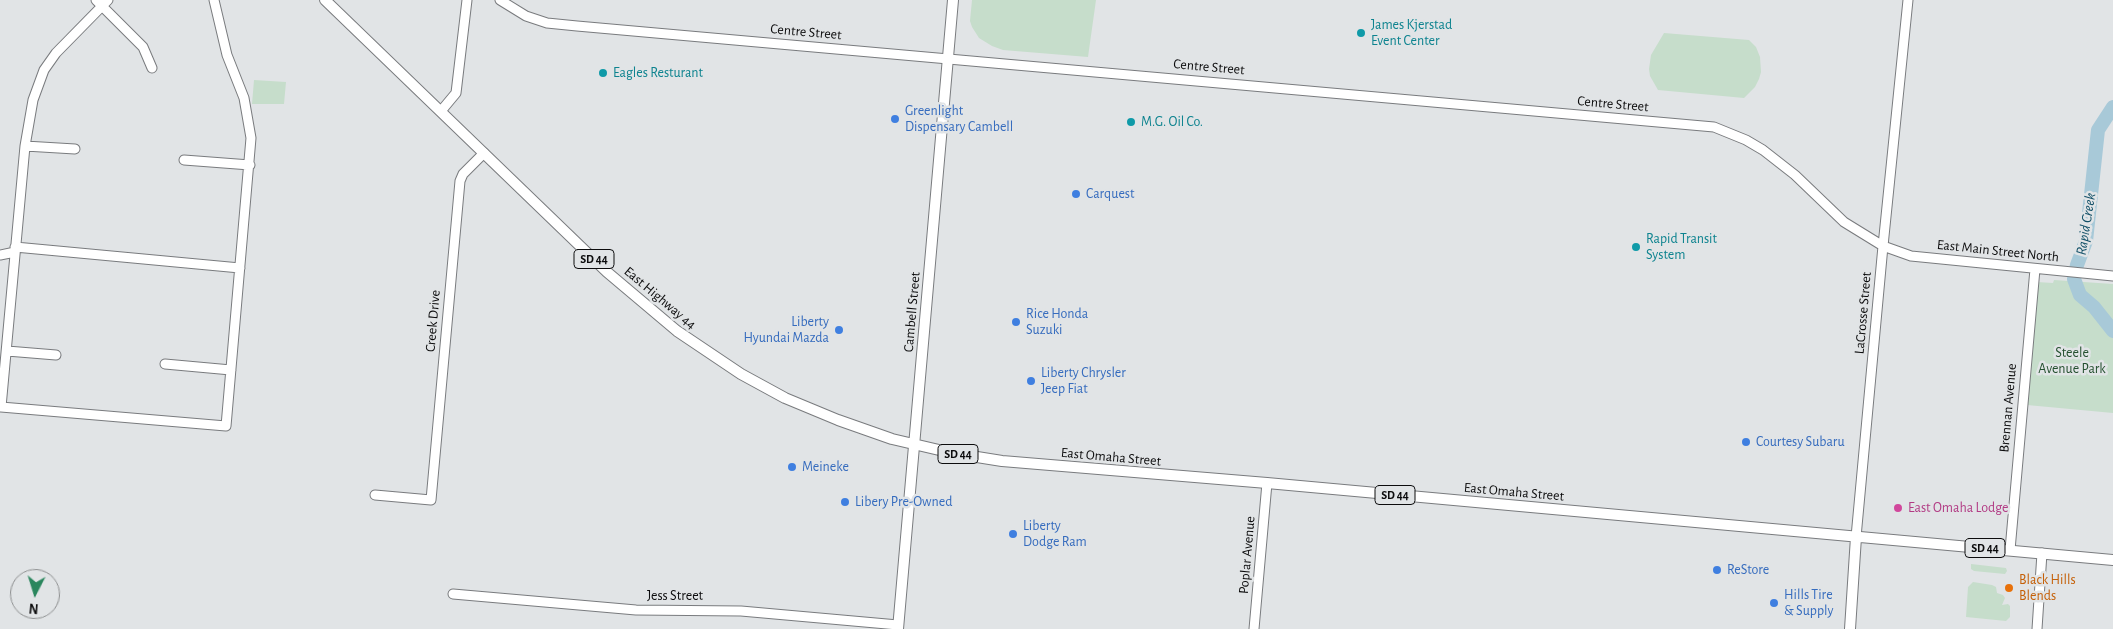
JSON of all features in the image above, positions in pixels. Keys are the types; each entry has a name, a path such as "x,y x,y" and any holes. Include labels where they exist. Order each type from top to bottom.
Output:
{"main road":[{"name":"East Highway 44","path":"325,0 634,296 698,347 741,374 785,398 838,420 914,444"},
{"name":"Cambell Street","path":"898,627 953,0"},
{"name":"East Omaha Street","path":"914,444 1002,461 1267,483 2113,560"},
{"name":"LaCrosse Street","path":"1850,629 1856,537"}],"street":[{"path":"152,68 143,47 102,2 56,53 44,70 33,100 25,146 1,407 226,426 252,138 244,98 227,55 214,0"},
{"path":"440,111 456,93 468,0"},
{"name":"Centre Street","path":"500,0 526,16 547,23 1714,127 1728,131 1763,150 1844,222 1883,246"},
{"name":"LaCrosse Street","path":"1856,537 1908,0"},
{"path":"25,146 74,149"},
{"name":"Creek Drive","path":"374,495 431,500 460,181 463,174 484,153"},
{"path":"184,160 250,165"},
{"name":"East Main Street North","path":"1883,246 1912,256 2110,275"},
{"path":"0,255 15,249 240,268"},
{"name":"Brennan Avenue","path":"2010,550 2035,268"},
{"path":"7,351 56,355"},
{"path":"165,364 231,370"},
{"name":"Poplar Avenue","path":"1254,629 1267,483"},
{"path":"2036,629 2042,553"},
{"name":"Jess Street","path":"453,594 636,610 741,611 898,627"}],"green space":[{"path":"972,0 1096,0 1088,57 1003,50 992,46 979,38 972,27 970,21"},
{"path":"1664,33 1749,40 1756,47 1760,57 1761,72 1755,87 1744,98 1658,90 1650,76 1649,69 1651,55"},
{"path":"254,80 286,82 284,104 252,104"},
{"name":"Steele Avenue Park","path":"2054,280 2113,284 2113,413 2027,405 2037,282 2053,283"},
{"path":"1971,564 2006,568 2007,571 2005,574 1974,571 1971,569"},
{"path":"1973,582 1992,585 1996,587 1997,593 2003,595 2005,598 2002,605 2008,604 2010,606 2010,617 2006,621 1966,617 1968,587"}],"waterway":[{"name":"Rapid Creek","path":"2113,107 2098,130 2086,241 2074,279 2080,295 2094,307 2113,331"}],"place":[{"name":"James Kjerstad Event Center","path":"1361,33"},
{"name":"Eagles Resturant","path":"603,73"},
{"name":"Greenlight Dispensary Cambell","path":"895,119"},
{"name":"M.G. Oil Co.","path":"1131,122"},
{"name":"Carquest","path":"1076,194"},
{"name":"Rapid Transit System","path":"1636,247"},
{"name":"Rice Honda Suzuki","path":"1016,322"},
{"name":"Liberty Hyundai Mazda","path":"839,330"},
{"name":"Liberty Chrysler Jeep Fiat","path":"1031,381"},
{"name":"Courtesy Subaru","path":"1746,442"},
{"name":"Meineke","path":"792,467"},
{"name":"Libery Pre-Owned","path":"845,502"},
{"name":"East Omaha Lodge","path":"1898,508"},
{"name":"Liberty Dodge Ram","path":"1013,534"},
{"name":"ReStore","path":"1717,570"},
{"name":"Black Hills Blends","path":"2009,588"},
{"name":"Hills Tire & Supply","path":"1774,603"}]}
